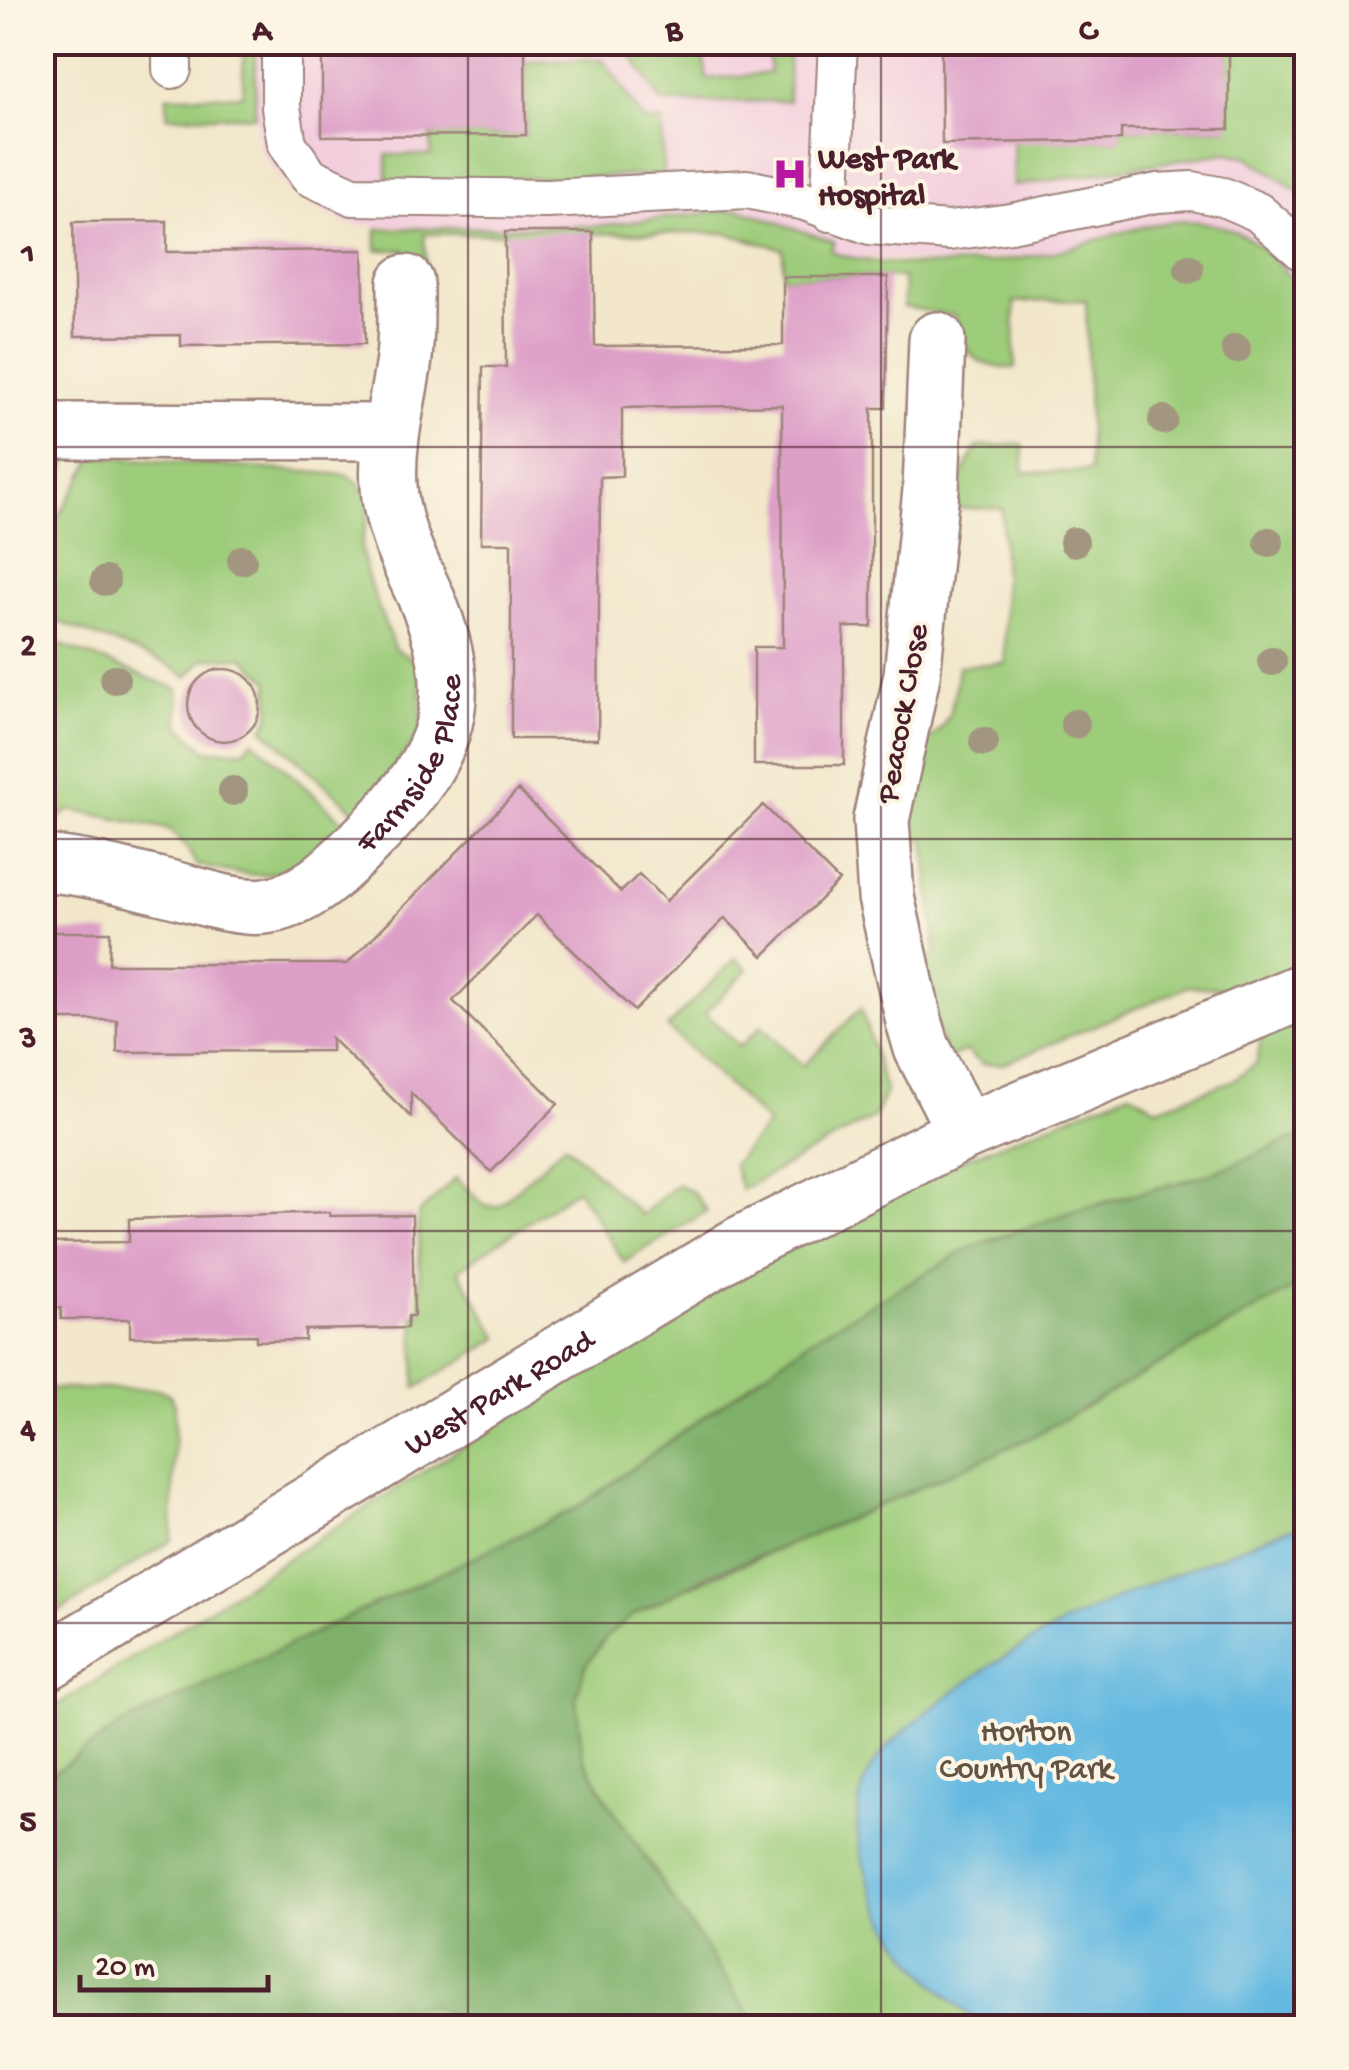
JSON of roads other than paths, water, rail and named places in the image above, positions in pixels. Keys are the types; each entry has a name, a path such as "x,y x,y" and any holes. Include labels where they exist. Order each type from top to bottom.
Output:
{"street":[{"name":"Farmside Place","path":"42,863 86,869 234,904 266,906 294,898 325,878 414,789 441,738 450,677 443,638 393,512 388,488 390,432 403,366 406,283"},
{"name":"Peacock Close","path":"937,340 931,490 912,675 881,820 886,897 914,1021 922,1048 965,1132"},
{"path":"60,431 390,432"},
{"name":"West Park Road","path":"42,1666 741,1244 965,1132 1306,990"}],"lane":[{"path":"280,42 287,144 309,176 340,193 383,200 547,199 747,189 782,194 892,229 949,231 1011,223 1157,193 1192,191 1224,197 1258,212 1306,254"},
{"path":"830,212 838,42"}],"water":[{"path":"1306,1528 1306,2027 984,2027 915,1962 878,1903 865,1867 858,1829 862,1790 873,1766 915,1722 1019,1648 1148,1585 1286,1529"}],"place":[{"name":"West Park Hospital","path":"790,174"}],"park label":[{"name":"Horton Country Park","path":"1026,1748"}]}
